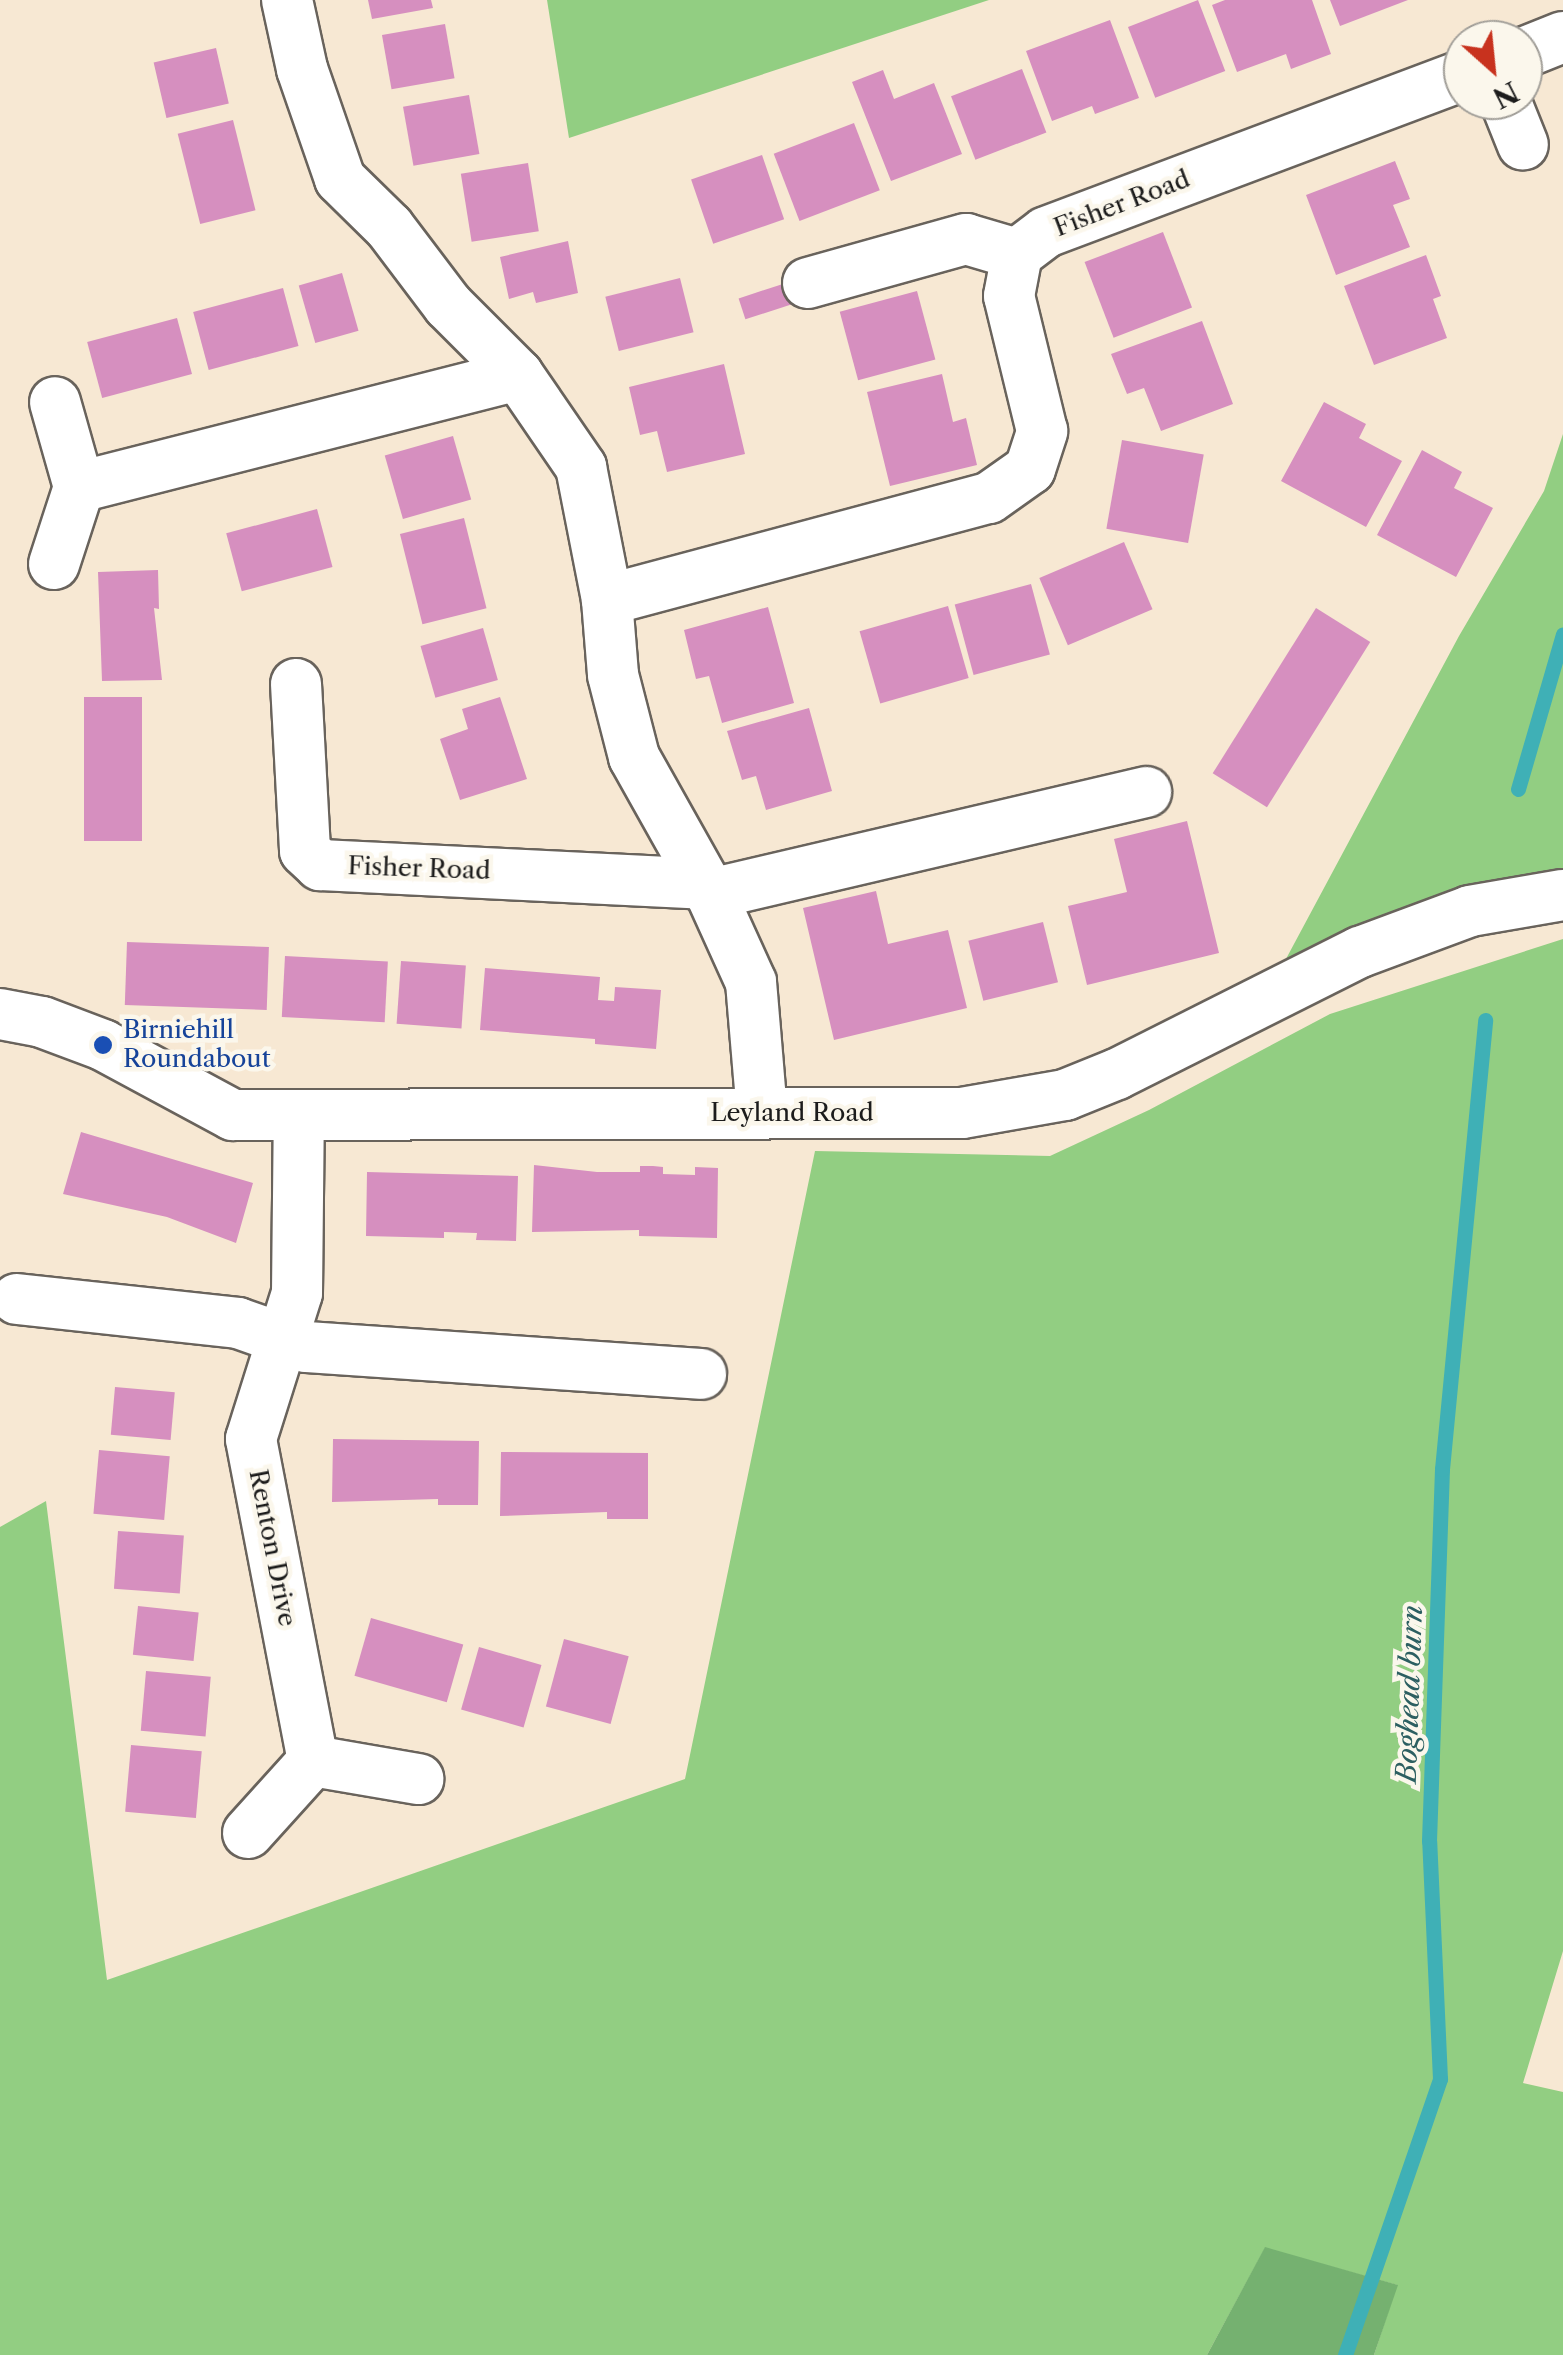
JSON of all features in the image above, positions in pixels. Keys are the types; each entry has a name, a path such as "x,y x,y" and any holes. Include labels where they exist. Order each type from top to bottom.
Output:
{"street":[{"path":"287,0 302,69 340,178 390,227 448,305 518,375 581,466 607,600 614,675 634,757 707,889 752,982 762,1113"},
{"name":"Fisher Road","path":"1017,254 1046,232 1443,83"},
{"path":"607,600 989,498 1030,468 1042,431 1008,296 1017,254 966,239 808,283"},
{"path":"79,487 518,375"},
{"path":"54,564 79,487 56,402"},
{"name":"Fisher Road","path":"296,684 304,851 320,865 707,889 1146,792"},
{"name":"Leyland Road","path":"0,1014 42,1022 104,1044 233,1115 962,1113 1065,1095 1117,1074 1360,952 1470,910 1563,895"},
{"name":"Renton Drive","path":"299,1116 296,1294 251,1440 313,1761"},
{"path":"17,1299 238,1324 306,1347 701,1374"},
{"path":"248,1834 313,1761 418,1779"}],"green space":[{"path":"547,0 989,0 569,138"},
{"path":"1563,434 1563,895 1264,1000 1459,636 1544,491"},
{"path":"1563,939 1563,1951 1523,2083 1563,2092 1563,2355 1374,2355 1397,2285 1265,2248 1207,2355 0,2355 0,1527 46,1501 107,1980 685,1779 815,1151 1050,1156 1149,1110 1330,1014"},
{"path":"1265,2247 1398,2285 1374,2355 1207,2355"}],"building":[{"path":"368,0 431,0 433,8 372,19"},
{"path":"1198,0 1225,71 1155,98 1128,27"},
{"path":"1225,0 1312,0 1331,54 1291,69 1286,54 1237,72 1212,5"},
{"path":"1330,0 1408,0 1340,26"},
{"path":"1110,20 1139,98 1095,114 1092,106 1052,121 1026,51"},
{"path":"445,24 455,78 392,89 382,35"},
{"path":"216,48 229,104 166,118 154,62"},
{"path":"1022,69 1046,132 975,160 951,96"},
{"path":"883,70 894,99 934,83 962,154 891,181 852,82"},
{"path":"469,95 479,154 413,166 403,107"},
{"path":"233,120 255,210 200,224 178,134"},
{"path":"854,123 880,190 800,221 774,154"},
{"path":"762,155 784,219 713,244 691,179"},
{"path":"1395,161 1410,199 1393,205 1410,247 1336,275 1306,195"},
{"path":"528,163 539,231 472,242 461,174"},
{"path":"1163,232 1192,308 1114,338 1085,262"},
{"path":"568,241 578,293 536,303 533,292 509,299 500,257"},
{"path":"1426,255 1441,296 1433,299 1447,338 1374,365 1344,286"},
{"path":"342,273 359,331 315,343 299,285"},
{"path":"680,278 694,332 619,351 605,297"},
{"path":"789,282 796,303 745,319 739,298"},
{"path":"283,288 299,346 209,370 193,312"},
{"path":"917,291 935,360 858,380 840,312"},
{"path":"177,318 192,374 102,398 87,342"},
{"path":"1202,321 1233,404 1161,431 1144,388 1127,394 1111,354"},
{"path":"724,364 745,454 667,472 657,431 640,435 629,387"},
{"path":"942,374 953,422 966,418 977,465 890,486 867,392"},
{"path":"1324,402 1366,424 1359,438 1402,461 1366,527 1281,481"},
{"path":"453,436 471,499 403,519 385,456"},
{"path":"1122,440 1204,454 1188,543 1106,529"},
{"path":"1422,450 1462,472 1454,488 1493,508 1456,577 1377,535"},
{"path":"317,509 333,567 242,591 226,533"},
{"path":"464,518 486,608 422,624 400,534"},
{"path":"1124,542 1153,609 1068,645 1039,578"},
{"path":"158,570 159,609 154,608 162,680 102,681 98,572"},
{"path":"1031,584 1050,655 974,675 955,604"},
{"path":"948,606 969,678 880,703 860,631"},
{"path":"768,607 794,703 722,723 709,676 696,679 684,630"},
{"path":"1316,608 1370,642 1267,807 1213,773"},
{"path":"483,628 498,680 435,698 421,646"},
{"path":"84,697 142,697 142,841 84,841"},
{"path":"500,697 527,779 460,800 440,739 468,729 462,709"},
{"path":"809,708 832,791 766,810 756,776 742,780 727,731"},
{"path":"1187,821 1219,953 1087,985 1068,906 1127,892 1114,839"},
{"path":"876,891 888,944 948,930 967,1008 834,1040 803,908"},
{"path":"1043,922 1058,982 983,1001 968,941"},
{"path":"127,942 269,947 267,1010 125,1005"},
{"path":"285,956 388,961 385,1022 282,1017"},
{"path":"401,961 466,966 461,1028 397,1024"},
{"path":"485,968 600,977 598,1000 614,1001 615,987 661,990 656,1049 595,1044 595,1039 480,1030"},
{"path":"81,1132 253,1183 236,1243 167,1217 63,1194"},
{"path":"534,1165 597,1172 640,1172 640,1166 653,1166 663,1167 663,1174 695,1175 695,1167 718,1168 717,1238 639,1236 639,1230 532,1232"},
{"path":"367,1172 518,1176 516,1241 476,1240 477,1233 444,1232 444,1238 366,1236"},
{"path":"115,1387 175,1392 171,1440 111,1435"},
{"path":"333,1439 479,1441 478,1505 438,1505 438,1499 332,1502"},
{"path":"99,1450 170,1456 164,1520 93,1514"},
{"path":"501,1452 648,1453 648,1519 607,1519 607,1512 500,1516"},
{"path":"118,1531 184,1536 180,1593 114,1589"},
{"path":"138,1606 199,1612 194,1661 133,1655"},
{"path":"371,1618 463,1644 447,1702 354,1676"},
{"path":"564,1639 629,1656 611,1724 546,1707"},
{"path":"479,1647 541,1665 524,1727 461,1709"},
{"path":"146,1671 211,1677 206,1736 141,1731"},
{"path":"131,1745 202,1751 196,1818 125,1812"}],"waterway":[{"name":"Boghead burn","path":"1518,789 1563,634"},
{"name":"Boghead burn","path":"1345,2355 1440,2079 1429,1841 1442,1469 1485,1020"}],"place":[{"name":"Birniehill Roundabout","path":"103,1045"}]}
